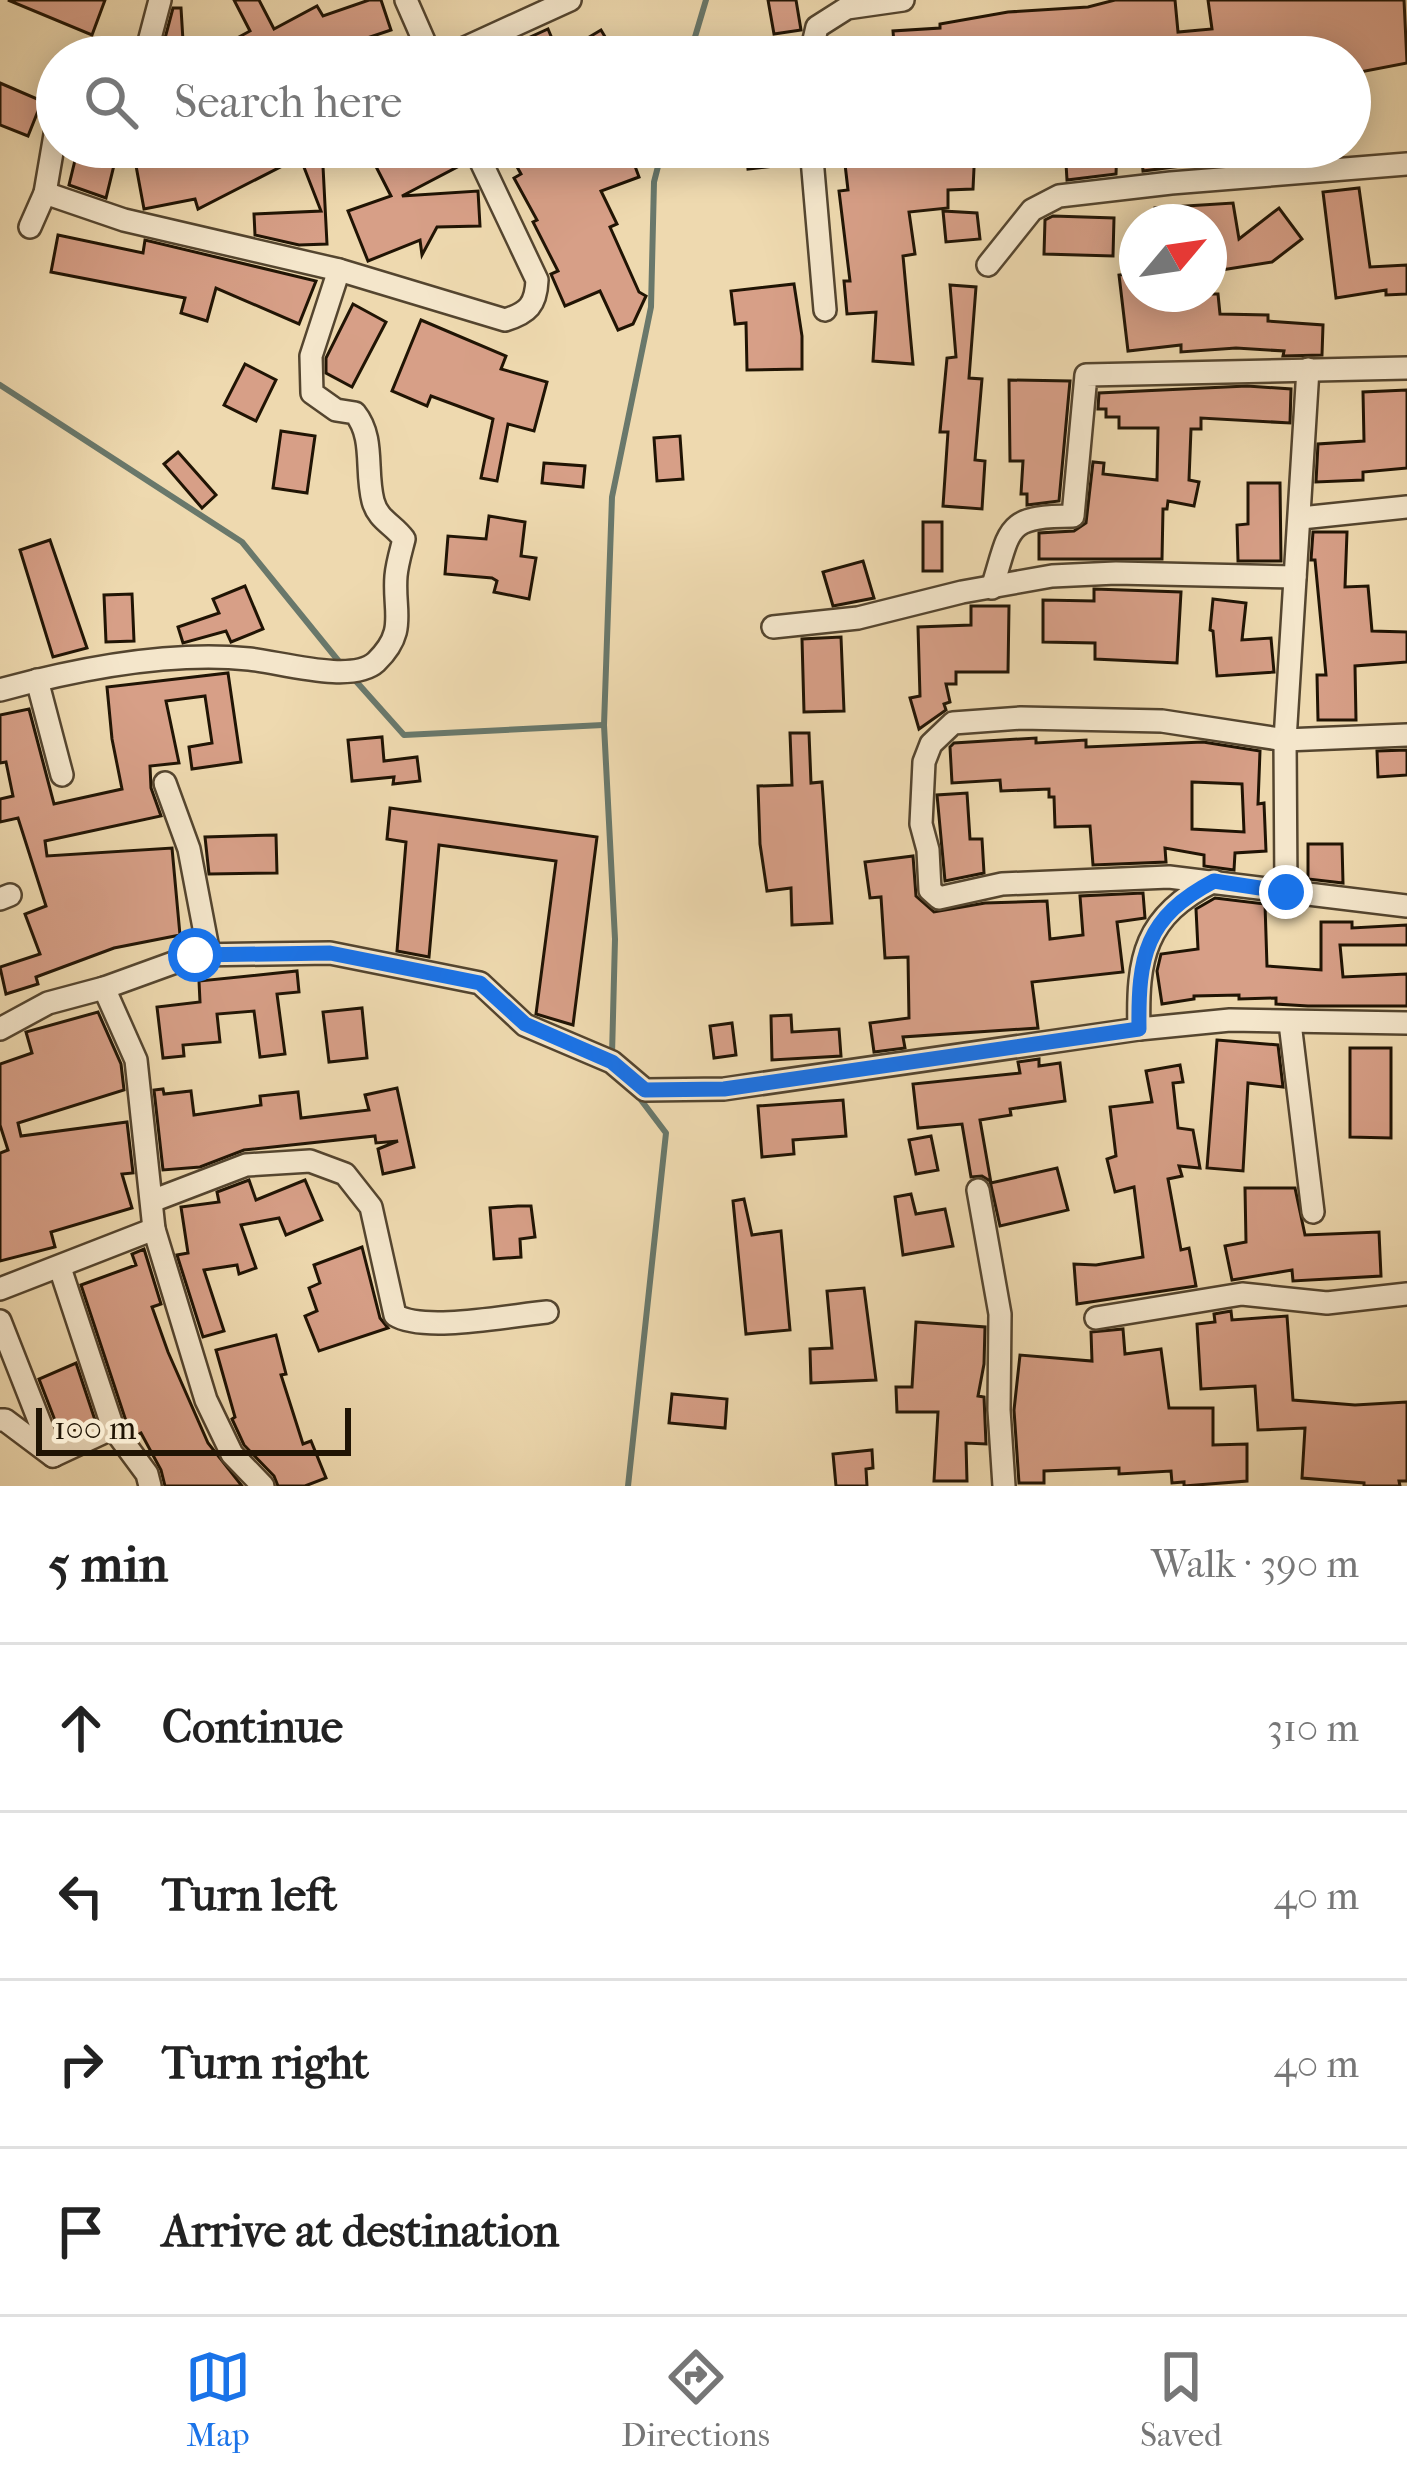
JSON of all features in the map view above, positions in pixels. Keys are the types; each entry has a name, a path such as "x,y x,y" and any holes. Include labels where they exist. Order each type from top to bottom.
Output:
{"street":[{"path":"151,36 160,0"},
{"path":"406,0 421,36"},
{"path":"491,36 570,0"},
{"path":"816,36 818,27 847,8 903,0"},
{"path":"1371,167 1407,164"},
{"path":"30,227 45,193 49,168"},
{"path":"45,193 183,236 339,270 505,320 524,314 536,300 537,280 484,168"},
{"path":"813,168 825,310"},
{"path":"988,266 1032,210 1060,196 1357,168"},
{"path":"0,690 159,661 243,658 344,672 365,670 392,642 399,620 396,577 404,539 380,518 372,499 366,427 355,412 336,410 312,393 311,356 339,270"},
{"path":"992,588 1015,525 1027,518 1073,516 1086,375 1407,368"},
{"path":"1286,892 1285,740 1308,369"},
{"path":"1301,518 1407,507"},
{"path":"773,627 858,618 1052,576 1295,577"},
{"path":"37,680 62,775"},
{"path":"1407,735 1285,740 1162,721 1021,718 953,723 931,744 924,762 921,824 930,890 939,898 1002,884 1169,877 1407,905"},
{"path":"165,783 189,849 208,954"},
{"path":"1139,1029 1138,973 1147,944 1174,910 1214,881"},
{"path":"0,1029 48,1003 195,955 330,953 480,983 525,1024 612,1062 655,1091 724,1089 1230,1020 1407,1023"},
{"path":"104,988 136,1060 154,1229 206,1400 232,1454 263,1486"},
{"path":"1290,1023 1313,1212"},
{"path":"152,1201 246,1165 310,1161 344,1174 371,1207 395,1315 407,1322 429,1322 548,1312"},
{"path":"979,1190 1000,1314 1004,1486"},
{"path":"0,1289 154,1229"},
{"path":"60,1268 112,1428 147,1474 150,1486"},
{"path":"1096,1318 1243,1294 1327,1303 1407,1294"},
{"path":"0,1321 53,1456"},
{"path":"0,1420 53,1456"},
{"path":"53,1456 112,1428"}],"building":[{"path":"8,0 105,0 92,35"},
{"path":"234,0 259,0 274,29 317,6 323,16 381,0 391,30 373,36 241,36 250,31"},
{"path":"768,0 796,0 801,30 774,34"},
{"path":"1115,0 1175,0 1178,32 1212,29 1208,0 1404,0 1407,63 1371,70 1371,36 893,36 893,31 940,28 940,24 1008,12 1088,7"},
{"path":"173,8 181,8 183,36 166,36"},
{"path":"0,83 36,98 36,116 28,136 0,125"},
{"path":"73,168 113,168 106,198 69,185"},
{"path":"136,168 278,168 198,209 195,199 144,209"},
{"path":"304,168 323,168 327,244 299,245 255,235 254,214 321,211"},
{"path":"377,168 455,168 402,196 478,191 480,226 437,227 422,255 420,240 368,261 348,211 391,196"},
{"path":"518,168 636,168 639,177 601,191 617,224 610,227 639,292 646,296 633,324 618,330 600,291 565,306 551,274 558,271 514,178 521,174"},
{"path":"845,168 974,168 973,189 948,190 948,208 909,212 915,254 903,256 913,364 873,361 876,312 847,314 844,281 850,281 839,191 848,190"},
{"path":"1066,168 1116,168 1116,174 1067,180"},
{"path":"1359,188 1370,267 1407,265 1407,294 1386,295 1386,290 1336,298 1323,192"},
{"path":"1233,203 1239,239 1279,208 1302,239 1272,262 1227,269 1227,204 1217,204"},
{"path":"943,211 977,213 980,239 946,242"},
{"path":"1053,216 1114,218 1113,256 1044,254 1045,220"},
{"path":"58,235 143,253 145,240 316,281 299,324 216,288 207,321 181,313 185,298 51,272"},
{"path":"794,284 802,369 747,370 746,323 735,324 731,291"},
{"path":"950,285 976,287 969,378 982,379 975,460 985,461 982,509 943,506 948,432 940,432 947,358 956,357"},
{"path":"353,304 386,322 352,387 326,373 326,358"},
{"path":"1123,312 1268,315 1268,321 1323,325 1322,355 1283,356 1284,351 1236,348 1181,352 1181,345 1128,351"},
{"path":"421,320 506,356 501,369 547,382 534,431 508,424 497,481 481,478 493,419 431,396 427,406 392,391"},
{"path":"245,364 276,380 256,421 224,405"},
{"path":"1009,380 1070,381 1059,501 1027,505 1027,494 1021,494 1023,461 1010,461"},
{"path":"1247,386 1291,389 1290,423 1201,418 1201,429 1191,429 1189,480 1199,482 1194,506 1168,501 1163,509 1162,559 1039,559 1039,533 1074,531 1086,523 1093,462 1104,463 1103,474 1157,480 1158,428 1119,428 1119,417 1106,417 1106,409 1098,409 1099,393"},
{"path":"1407,390 1407,468 1363,472 1363,480 1316,482 1318,444 1364,441 1363,392"},
{"path":"281,431 315,436 307,493 273,488"},
{"path":"680,436 683,479 657,481 654,438"},
{"path":"178,452 216,495 202,508 164,464"},
{"path":"544,463 585,466 583,487 542,483"},
{"path":"1248,483 1280,483 1281,561 1238,561 1237,525 1248,524"},
{"path":"489,516 525,522 521,556 536,558 529,599 494,592 497,581 492,578 445,574 448,536 486,539"},
{"path":"923,522 942,522 942,571 923,571"},
{"path":"1313,532 1347,532 1345,587 1368,586 1372,631 1407,632 1407,662 1355,666 1356,720 1318,720 1317,675 1326,675 1315,560 1311,560"},
{"path":"50,540 87,648 53,657 20,550"},
{"path":"863,561 874,598 833,606 823,572"},
{"path":"245,586 263,629 231,642 226,631 183,643 178,627 219,613 213,599"},
{"path":"1094,589 1181,592 1177,663 1095,659 1095,643 1043,642 1043,600 1094,601"},
{"path":"132,594 134,641 106,642 104,595"},
{"path":"1213,599 1246,603 1242,640 1271,638 1274,672 1217,676 1210,630"},
{"path":"971,606 1009,606 1008,672 956,672 956,684 946,684 950,702 944,704 946,710 919,729 910,698 920,696 918,627 971,625"},
{"path":"841,637 844,711 804,712 802,639"},
{"path":"228,673 241,762 192,769 189,747 212,743 205,696 166,701 179,763 150,766 151,788 161,816 45,841 47,856 172,848 180,935 114,948 36,977 38,984 6,994 0,967 40,954 25,914 46,906 18,818 0,822 0,799 13,796 6,762 0,763 0,715 29,709 54,804 122,789 107,687"},
{"path":"790,733 809,733 811,783 822,782 832,923 792,925 791,888 767,891 758,786 792,785"},
{"path":"382,737 384,761 417,757 420,781 393,784 394,777 352,781 348,740"},
{"path":"1036,738 1036,743 1086,740 1086,747 1203,742 1260,751 1258,804 1264,803 1266,851 1235,853 1234,870 1204,866 1204,855 1165,848 1166,862 1093,865 1090,826 1055,827 1054,797 1049,797 1049,789 1001,791 1000,780 952,783 950,747","holes":["1192,782 1242,784 1244,832 1192,829"]},
{"path":"1407,750 1407,775 1378,777 1377,751"},
{"path":"967,793 970,839 982,839 984,873 945,881 937,795"},
{"path":"390,808 597,837 573,1025 536,1014 556,861 439,845 429,957 397,951 406,842 387,839"},
{"path":"276,835 277,873 209,874 205,837"},
{"path":"1308,844 1342,844 1343,883 1308,879"},
{"path":"913,856 916,896 934,912 985,903 1047,901 1050,939 1083,935 1080,896 1143,893 1145,918 1117,922 1123,972 1032,982 1038,1028 903,1037 905,1048 874,1052 870,1023 909,1018 908,957 885,958 881,897 870,898 865,862"},
{"path":"1215,898 1265,904 1267,966 1321,970 1321,922 1352,922 1352,928 1407,925 1407,945 1340,945 1343,977 1407,974 1407,1006 1276,1004 1276,998 1239,999 1239,995 1194,996 1162,1004 1157,971 1161,954 1198,949 1196,909"},
{"path":"297,971 299,992 277,994 285,1054 260,1057 254,1011 217,1014 220,1042 183,1045 184,1056 163,1058 157,1007 200,1002 199,981"},
{"path":"362,1008 367,1058 329,1062 323,1012"},
{"path":"98,1012 121,1064 124,1090 18,1123 21,1136 127,1122 133,1173 122,1174 132,1208 51,1232 55,1247 0,1261 0,1153 8,1150 0,1125 0,1064 32,1053 26,1032"},
{"path":"791,1015 792,1032 839,1029 841,1056 772,1060 771,1016"},
{"path":"732,1023 736,1055 714,1058 710,1026"},
{"path":"1217,1040 1278,1045 1283,1087 1248,1083 1243,1171 1207,1168"},
{"path":"1350,1048 1391,1048 1391,1138 1350,1137"},
{"path":"1039,1059 1039,1066 1060,1063 1065,1101 1010,1109 1011,1115 980,1120 991,1183 1057,1168 1068,1210 1000,1226 990,1181 971,1177 962,1124 918,1128 913,1084 1020,1073 1018,1062"},
{"path":"1180,1065 1183,1082 1173,1083 1178,1128 1193,1130 1200,1168 1179,1166 1182,1176 1168,1179 1181,1250 1189,1248 1196,1286 1077,1304 1074,1264 1143,1257 1134,1187 1115,1192 1107,1159 1116,1156 1110,1107 1152,1102 1146,1071"},
{"path":"397,1088 414,1167 383,1174 378,1149 398,1141 376,1143 375,1136 244,1150 200,1167 163,1170 154,1090 163,1089 164,1094 191,1091 194,1115 261,1105 260,1096 298,1092 301,1118 369,1110 365,1095"},
{"path":"843,1100 846,1136 793,1140 794,1154 762,1157 758,1106"},
{"path":"931,1136 938,1170 916,1174 909,1140"},
{"path":"249,1180 256,1200 305,1180 322,1220 286,1235 279,1218 241,1225 256,1268 239,1274 237,1265 204,1270 224,1331 203,1337 177,1255 188,1253 181,1207 219,1202 217,1192"},
{"path":"1245,1188 1295,1188 1305,1235 1379,1232 1381,1276 1293,1281 1292,1270 1232,1280 1225,1246 1246,1242"},
{"path":"911,1194 916,1214 945,1209 953,1246 903,1255 895,1197"},
{"path":"744,1199 752,1235 781,1231 790,1330 746,1334 733,1201"},
{"path":"531,1206 535,1237 520,1239 521,1257 494,1259 490,1208"},
{"path":"362,1247 380,1318 388,1328 319,1351 305,1316 317,1311 309,1288 320,1283 314,1265"},
{"path":"144,1249 161,1304 152,1307 168,1352 208,1443 242,1486 165,1486 141,1433 137,1435 126,1421 81,1285 136,1265 132,1254"},
{"path":"864,1288 876,1380 811,1383 810,1349 832,1348 827,1291"},
{"path":"1231,1311 1232,1320 1287,1316 1293,1400 1355,1405 1407,1402 1407,1481 1399,1481 1400,1486 1364,1486 1302,1478 1305,1428 1258,1430 1255,1386 1201,1389 1197,1324 1215,1322 1214,1314"},
{"path":"916,1322 985,1327 978,1396 984,1397 986,1444 966,1443 967,1481 934,1481 938,1412 897,1412 896,1387 912,1387"},
{"path":"1123,1329 1125,1354 1161,1349 1169,1408 1213,1408 1213,1445 1247,1444 1247,1481 1184,1486 1184,1482 1172,1483 1171,1471 1119,1474 1119,1468 1044,1471 1044,1483 1019,1483 1014,1410 1020,1355 1092,1361 1091,1332"},
{"path":"276,1335 286,1374 281,1375 303,1444 311,1441 326,1478 305,1486 278,1486 244,1445 232,1419 216,1350"},
{"path":"76,1363 95,1420 61,1436 39,1379"},
{"path":"672,1394 727,1399 725,1428 669,1423"},
{"path":"872,1450 867,1486 836,1486 833,1454"}],"waterway":[{"path":"695,36 706,0"},
{"path":"612,1055 615,939 604,725 612,497 651,307 658,168"},
{"path":"0,385 242,542 341,664"},
{"path":"354,679 404,735 603,725"},
{"path":"628,1486 666,1133 638,1096"}],"route":[{"path":"195,955 330,953 480,983 525,1024 612,1062 645,1090 724,1089 1139,1029 1138,973 1147,944 1174,910 1214,881 1286,892"}]}
